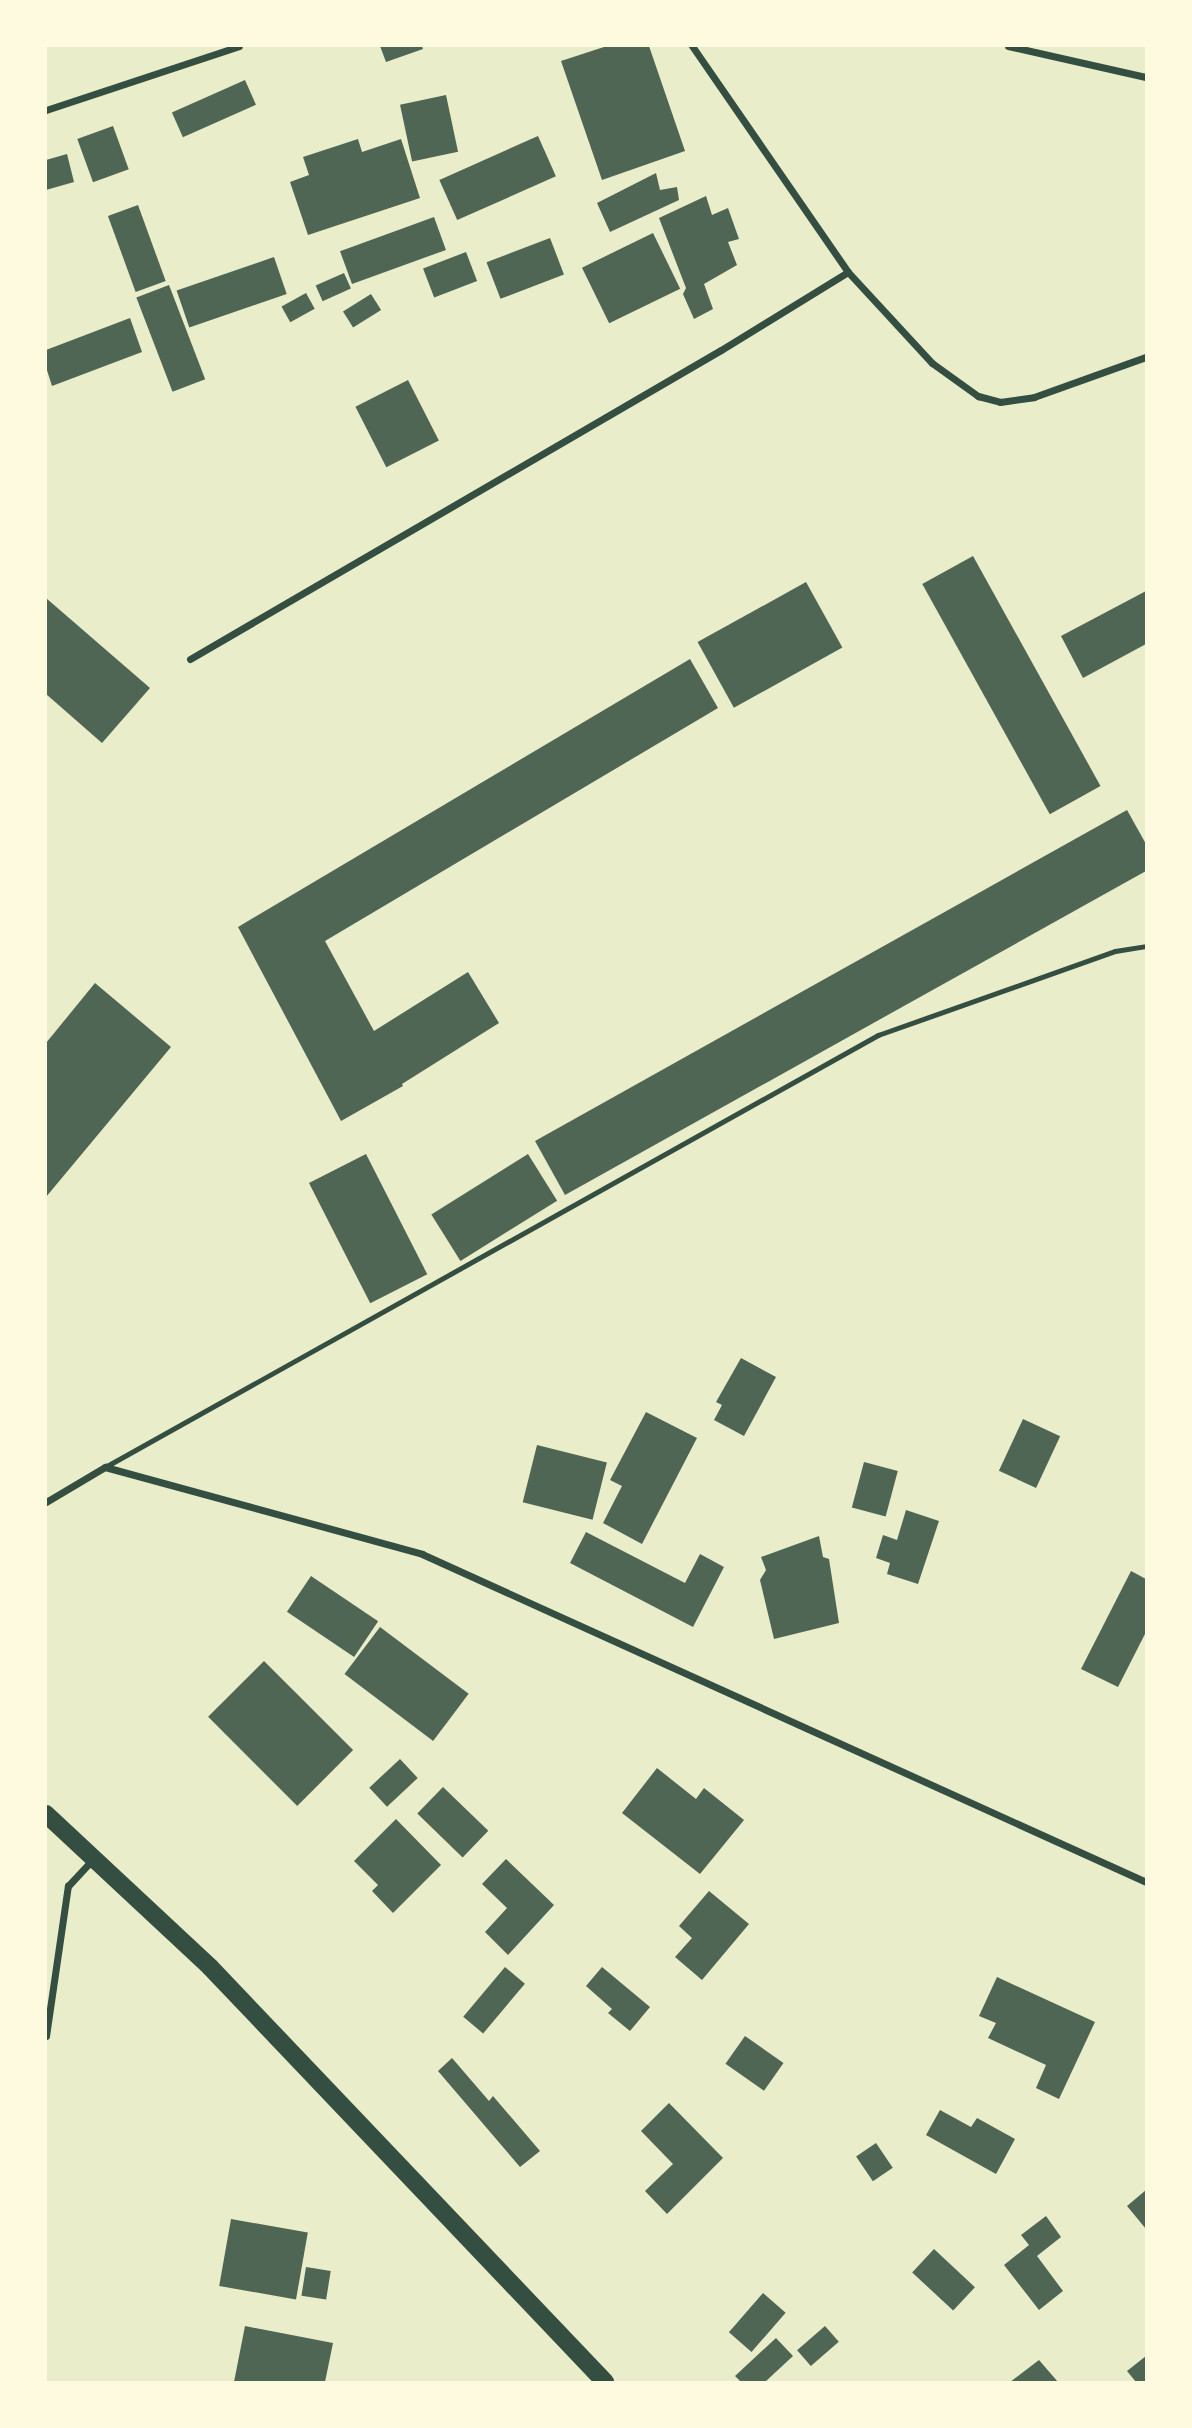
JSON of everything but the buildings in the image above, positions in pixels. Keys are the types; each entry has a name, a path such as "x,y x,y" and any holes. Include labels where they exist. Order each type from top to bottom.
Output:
{"main road":[{"path":"46,1814 211,1967 605,2382"}],"street":[{"path":"46,109 239,46"},
{"path":"692,46 848,272 932,363 978,396 1000,402 1034,397 1146,357"},
{"path":"1008,46 1146,77"},
{"path":"190,659 721,350 848,272"},
{"path":"46,1502 105,1468 422,1554 1146,1882"},
{"path":"46,2036 68,1886 95,1857"}],"lane":[{"path":"105,1468 878,1035 1115,951 1146,946"}]}
